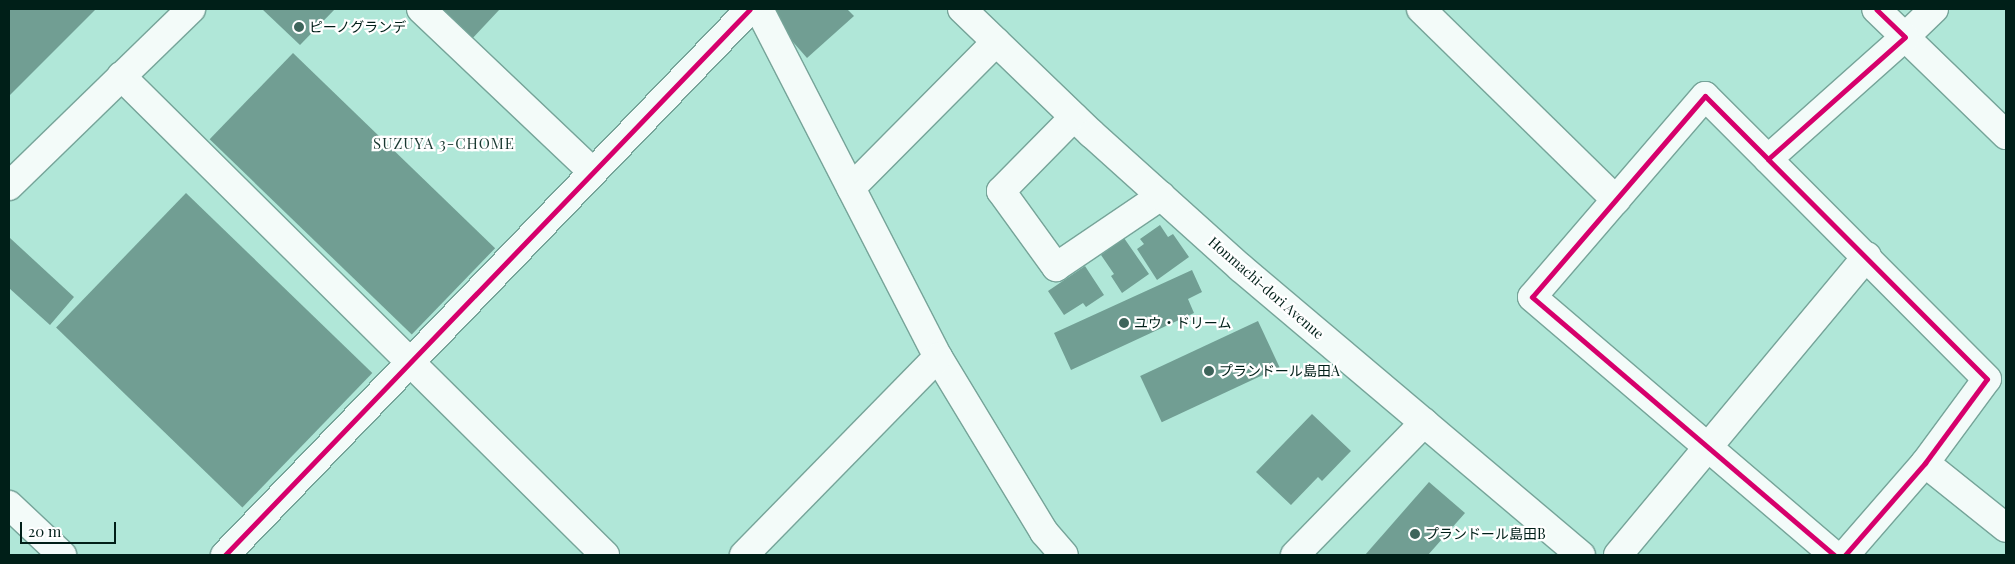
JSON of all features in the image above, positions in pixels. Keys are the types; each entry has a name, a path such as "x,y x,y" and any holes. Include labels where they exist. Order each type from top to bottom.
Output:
{"street":[{"path":"9,186 191,9"},
{"path":"420,9 594,172"},
{"path":"225,555 750,9"},
{"path":"759,9 938,357 1044,532 1064,555"},
{"name":"Honmachi-dori Avenue","path":"962,9 1074,117 1162,196 1424,423 1581,555"},
{"path":"1421,9 1616,200"},
{"path":"1876,9 2006,135"},
{"path":"1768,159 1934,9"},
{"path":"851,188 996,42"},
{"path":"122,76 605,555"},
{"path":"1834,555 1532,297 1705,96 1988,378 1925,463 1845,555"},
{"path":"1074,117 1001,191 1056,267 1162,196"},
{"path":"1618,555 1867,256"},
{"path":"744,555 938,357"},
{"path":"1295,555 1424,423"},
{"path":"1925,463 2006,528"},
{"path":"9,505 62,555"}],"building":[{"path":"9,9 96,9 9,96"},
{"name":"ピーノグランデ","path":"262,9 335,9 300,45"},
{"path":"436,9 500,9 470,41"},
{"path":"773,9 847,9 854,16 807,58 786,34"},
{"path":"293,53 495,248 412,335 210,139"},
{"path":"186,193 372,373 242,507 56,328"},
{"path":"1160,225 1168,237 1173,234 1189,257 1157,280 1137,249 1144,244 1140,239"},
{"path":"10,238 74,297 50,325 9,288"},
{"path":"1124,238 1149,274 1122,293 1111,276 1114,274 1101,255"},
{"path":"1085,266 1104,295 1086,307 1083,303 1064,315 1048,291"},
{"name":"ユウ・ドリーム","path":"1192,270 1202,292 1188,299 1194,313 1071,370 1054,333"},
{"name":"プランドール島田A","path":"1258,321 1280,367 1162,422 1140,376"},
{"path":"1312,414 1351,451 1322,481 1318,477 1291,505 1256,472"},
{"name":"プランドール島田B","path":"1429,482 1465,513 1428,555 1365,555"}],"cycle path":[{"path":"225,555 750,9"},
{"path":"1845,555 1925,463 1987,379 1768,159 1905,37 1876,9"},
{"path":"1768,159 1705,96 1532,297 1834,555"}],"place":[{"name":"ピーノグランデ","path":"299,27"},
{"name":"ユウ・ドリーム","path":"1124,323"},
{"name":"プランドール島田A","path":"1209,371"},
{"name":"プランドール島田B","path":"1415,534"}],"district":[{"name":"SUZUYA 3-CHOME","path":"444,144"}]}
